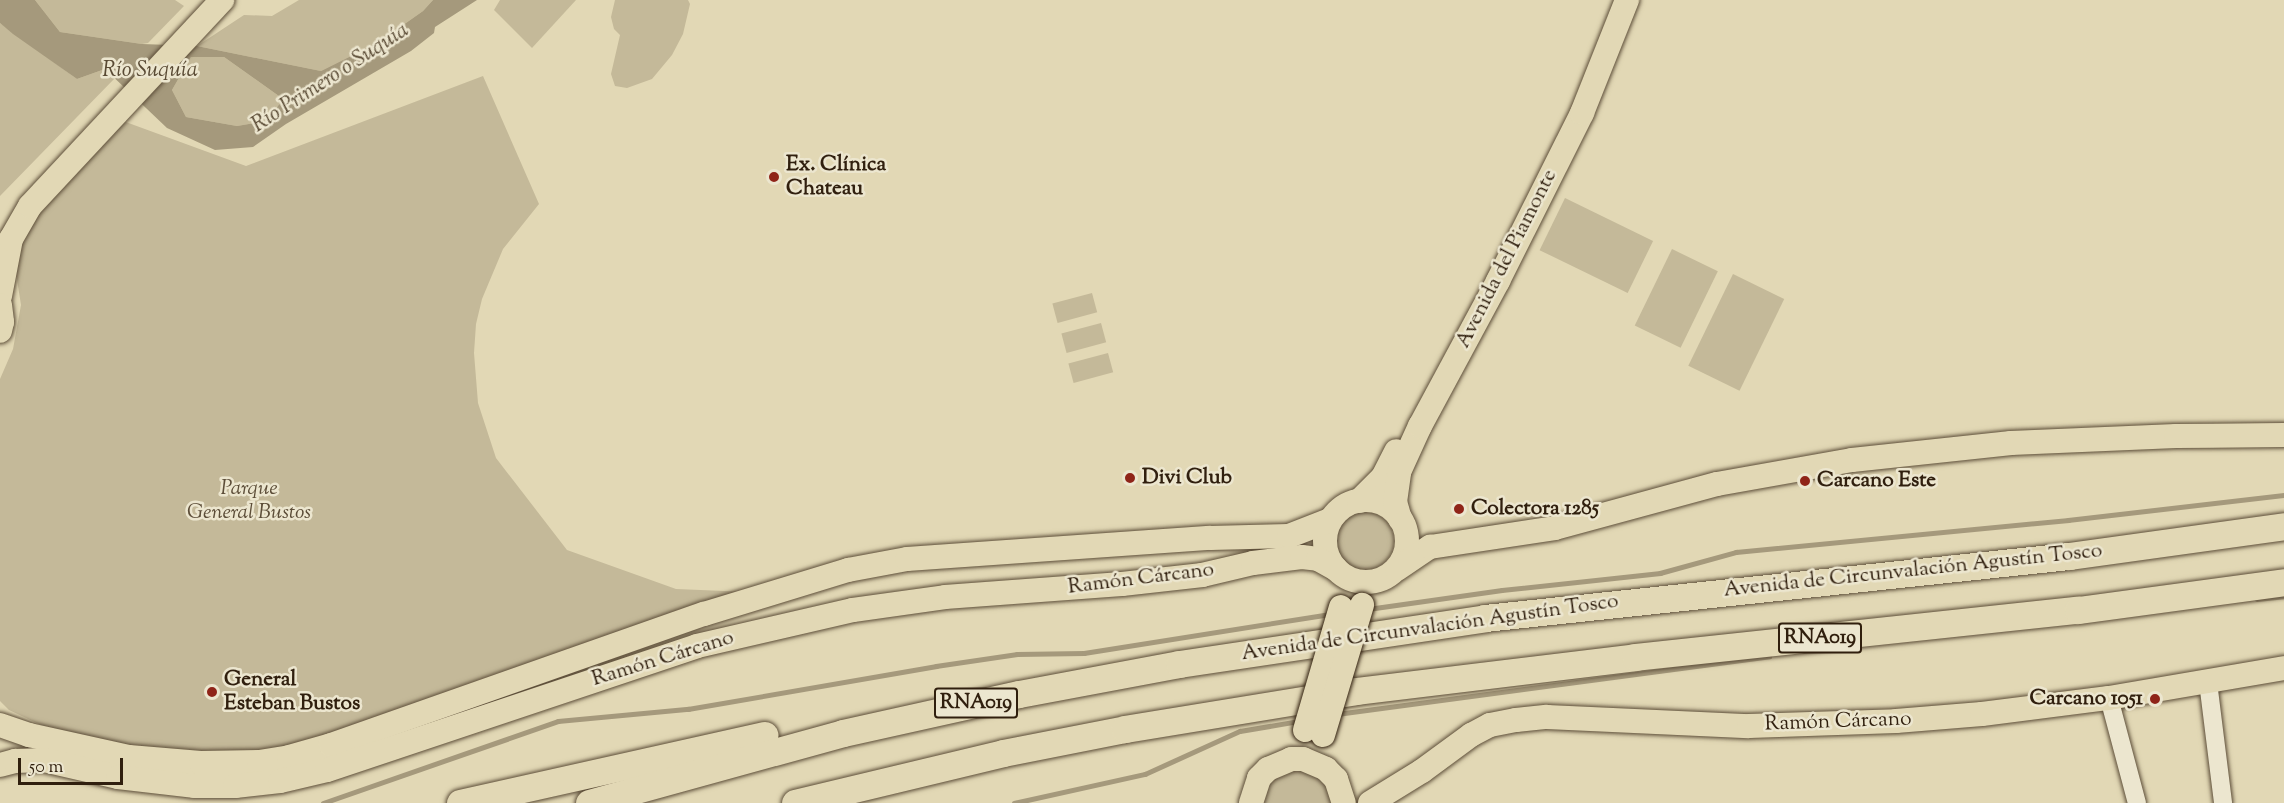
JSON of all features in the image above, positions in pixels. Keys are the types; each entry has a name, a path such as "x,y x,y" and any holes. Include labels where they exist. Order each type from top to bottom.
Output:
{"highway":[{"name":"Avenida de Circunvalación Agustín Tosco","path":"589,803 843,733 941,711 1179,664 1369,634 1640,600 2069,556 2284,526"},
{"name":"RNA019","path":"801,802 1014,751 1125,729 1356,692 1635,657 2078,610 2284,582"},
{"path":"460,803 815,723 941,711"}],"main road":[{"name":"Avenida del Piamonte","path":"1359,501 1383,477 1580,82 1613,0"},
{"name":"Avenida del Piamonte","path":"1402,521 1395,502 1398,482 1419,426 1498,281 1582,113 1627,0"},
{"path":"0,296 5,244 21,219 38,197 99,135 218,4"},
{"path":"0,305 2,322 0,331"},
{"path":"1249,798 1259,778 1314,733 1351,606 1390,574 1430,547 1489,536 1555,528 1717,484 1852,460 2011,443 2176,436 2284,435"},
{"path":"1351,606 1326,551 1324,540 1330,520 1348,504 1359,501 1382,504 1402,521 1426,531 1489,536"},
{"name":"Ramón Cárcano","path":"0,725 29,735 129,757 201,763 259,762 289,757 331,745 704,614 848,570 919,558 1210,538 1289,536 1330,520"},
{"path":"1337,571 1360,582 1390,574 1407,547 1402,521"},
{"name":"Ramón Cárcano","path":"0,765 15,761 44,760 118,777 195,786 235,786 280,781 327,770 697,646 853,610 945,597 1122,584 1202,575 1280,559 1318,559 1337,571"},
{"name":"Ramón Cárcano","path":"1370,803 1406,781 1471,735 1490,725 1516,720 1547,717 1749,726 1823,724 1982,714 2109,698 2284,668"},
{"path":"1314,733 1344,803"},
{"name":"Ramón Cárcano","path":"1279,763 1303,759 1367,789 1406,781"}],"street":[{"path":"2208,682 2223,803"},
{"path":"2109,698 2137,803"}],"green space":[{"path":"35,0 175,0 184,6 148,43 142,44 60,32"},
{"path":"299,0 433,0 423,11 379,42 321,71 197,46 244,15 272,16"},
{"path":"500,0 576,0 532,48 494,10"},
{"path":"615,0 688,0 690,4 683,34 672,55 652,79 627,88 615,86 611,74 620,35 614,29 611,17"},
{"path":"0,23 77,79 105,69 115,78 0,196"},
{"path":"191,57 224,57 283,99 267,121 237,126 186,117 172,90"},
{"name":"Parque General Bustos","path":"483,76 539,204 503,249 482,299 476,324 474,353 478,403 496,458 567,550 676,589 749,592 275,753 188,756 58,733 9,710 0,701 0,379 13,349 21,305 15,267 24,230 123,121 246,166"},
{"path":"1565,198 1653,241 1628,293 1540,250"},
{"path":"1672,249 1718,271 1681,348 1635,325"},
{"path":"1733,274 1784,299 1740,391 1688,366"},
{"path":"1092,293 1097,312 1058,323 1052,304"},
{"path":"1101,323 1106,342 1067,353 1061,334"},
{"path":"1108,353 1113,372 1074,383 1068,364"},
{"path":"1365,512 1376,514 1386,520 1392,530 1394,541 1392,552 1386,562 1376,568 1365,570 1354,568 1344,562 1338,552 1336,541 1338,530 1344,520 1354,514"},
{"path":"1292,770 1305,770 1326,782 1335,803 1262,803 1271,781 1280,774"}],"water":[{"name":"Río Suquía","path":"0,0 35,0 60,32 142,44 197,46 321,71 379,42 423,11 433,0 477,0 435,27 434,33 411,51 286,124 253,147 215,150 167,128 105,69 77,79 0,23","holes":["191,57 224,57 283,99 267,121 237,126 186,117 172,90"]}],"waterway":[{"path":"1368,609 1502,590 1660,573 1736,552 2068,520 2284,495"},
{"path":"2257,599 2284,596"},
{"path":"323,803 558,721 688,709 1017,654 1084,653 1330,614"},
{"path":"1337,714 1769,656"},
{"path":"1014,803 1145,774 1240,731 1299,721"}],"place":[{"name":"Ex. Clínica Chateau","path":"774,177"},
{"name":"Divi Club","path":"1130,478"},
{"name":"Carcano Este","path":"1805,481"},
{"name":"Colectora 1285","path":"1459,509"},
{"name":"General Esteban Bustos","path":"212,692"},
{"name":"Carcano 1051","path":"2155,699"}],"water label":[{"name":"Río Primero o Suquía","path":"331,79"}]}
